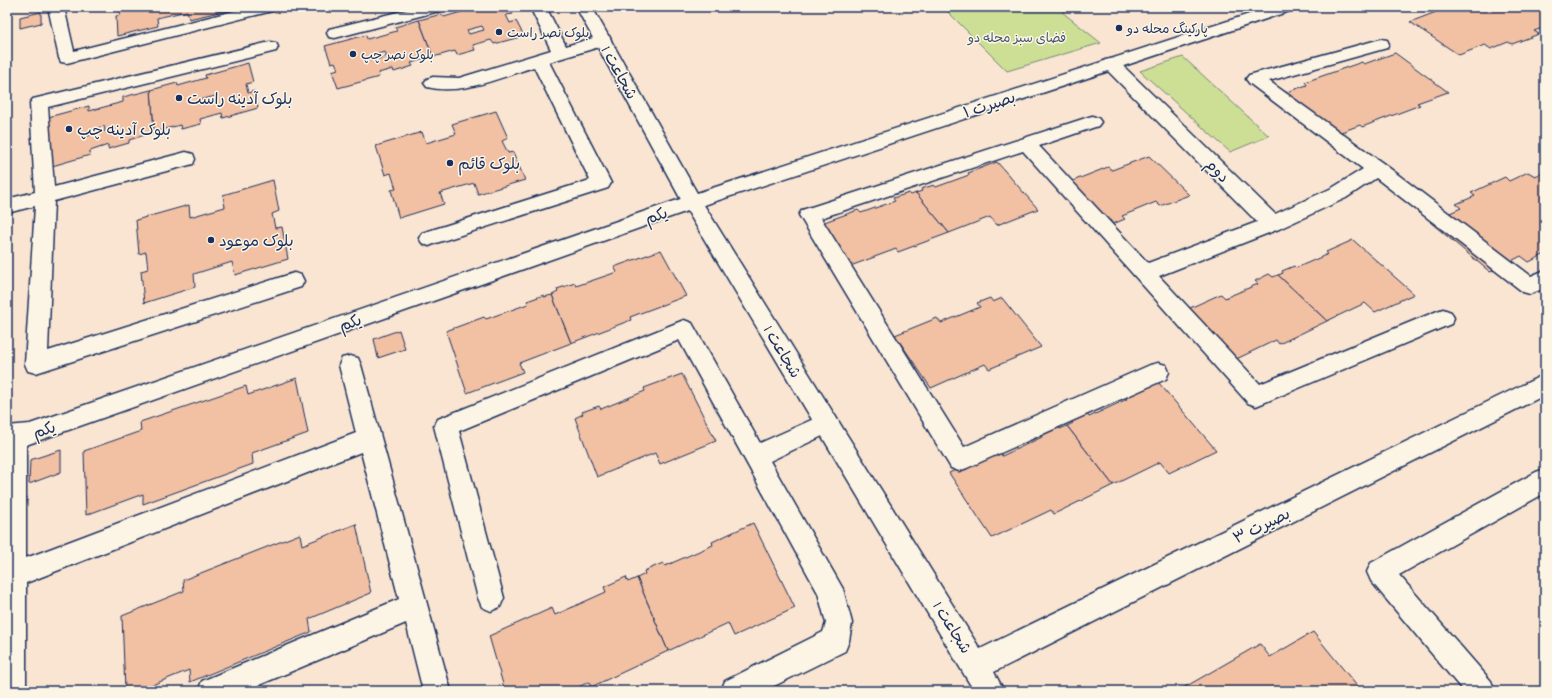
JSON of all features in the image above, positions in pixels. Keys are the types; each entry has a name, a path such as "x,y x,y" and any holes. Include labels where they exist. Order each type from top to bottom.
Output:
{"street":[{"path":"56,7 67,58 270,7"},
{"path":"335,33 437,7"},
{"path":"538,7 561,53"},
{"name":"شجاعت 1","path":"584,7 692,202 990,691"},
{"name":"بصیرت ۱","path":"692,202 1287,7"},
{"path":"433,83 460,84 602,40"},
{"path":"1381,44 1255,79 1377,169 1530,286 1545,278"},
{"path":"270,47 38,103 45,196 36,364 294,281"},
{"path":"429,238 601,183 539,60"},
{"name":"دوم","path":"1111,64 1272,224"},
{"path":"1092,122 809,215 959,460 1158,372"},
{"path":"1026,143 1256,396 1443,318"},
{"path":"7,206 186,159"},
{"path":"1145,274 1272,224 1339,192 1377,169"},
{"name":"یکم","path":"11,436 30,434 692,202"},
{"path":"490,598 446,426 684,329 830,589 839,623 835,641 735,691"},
{"path":"350,365 437,691"},
{"name":"بصیرت ۳","path":"976,666 1545,384"},
{"path":"755,457 827,423"},
{"path":"11,436 10,577 12,691"},
{"path":"10,577 370,438"},
{"path":"1481,691 1380,572 1545,480"},
{"path":"212,691 415,606"}],"green space":[{"name":"فضای سبز محله دو","path":"943,7 1077,7 1062,12 1101,43 1007,71"},
{"path":"1183,57 1269,136 1230,152 1140,71"}],"building":[{"path":"120,7 231,7 232,9 189,19 187,11 157,18 158,26 117,36 116,16 120,15"},
{"name":"بلوک نصر راست","path":"466,7 509,7 513,14 506,15 510,23 516,21 524,36 494,44 491,40 473,45 475,50 457,55 455,51 433,57 419,20 442,14 444,17 468,10","holes":["482,26 484,30 469,34 467,30"]},
{"path":"1439,7 1545,7 1545,27 1534,31 1539,34 1512,44 1508,42 1491,49 1485,45 1459,55 1410,22 1436,12 1432,10"},
{"path":"41,12 41,23 20,28 20,17"},
{"name":"بلوک نصر چپ","path":"419,20 433,57 411,63 413,66 394,72 393,69 378,73 379,77 338,88 332,71 338,69 335,62 331,63 325,46 366,35 367,39 397,31 395,27","holes":["385,52 387,56 371,61 370,56"]},
{"path":"1395,53 1448,92 1417,103 1420,105 1362,127 1360,125 1328,137 1278,95 1307,85 1305,82 1362,62 1364,64"},
{"name":"بلوک آدینه راست","path":"248,63 253,82 246,84 248,93 254,91 258,108 223,118 222,113 200,119 201,124 181,129 180,125 154,132 151,90 177,83 178,86 206,78 205,75","holes":["216,96 217,100 200,105 199,100"]},
{"name":"بلوک آدینه چپ","path":"151,90 154,132 129,140 129,143 108,149 108,145 90,151 90,155 42,169 41,119 89,106 89,111 123,102 123,97","holes":["104,126 105,131 87,136 86,132"]},
{"name":"بلوک قائم","path":"496,111 508,138 502,141 508,153 513,152 525,180 478,194 474,183 440,193 444,204 399,218 391,190 396,189 391,173 385,175 376,146 422,132 426,143 456,134 452,124"},
{"path":"1149,156 1189,195 1160,206 1156,202 1122,216 1125,219 1113,224 1110,220 1102,223 1065,184 1108,167 1112,170"},
{"path":"997,162 1038,209 997,225 990,217 949,233 916,193 922,191 921,189 934,185 936,187 969,175 968,173"},
{"path":"1528,172 1535,176 1545,172 1545,254 1529,262 1521,256 1490,272 1430,222 1461,208 1456,204 1475,196 1471,193 1505,177 1509,181"},
{"name":"بلوک موعود","path":"273,180 279,211 272,214 275,228 282,227 288,259 235,275 232,262 194,274 195,287 144,303 141,271 148,269 146,252 139,254 136,220 189,205 190,217 225,207 223,195"},
{"path":"909,193 911,195 916,193 949,233 898,252 896,249 845,268 816,225 858,210 861,213 895,201 893,198"},
{"path":"1353,240 1414,294 1375,312 1365,303 1327,321 1278,275 1283,273 1282,271 1294,266 1296,268 1328,254 1326,252"},
{"path":"661,250 686,296 630,317 631,320 571,343 552,295 558,292 557,289 575,283 576,286 617,272 614,267"},
{"path":"1269,274 1273,277 1278,275 1327,321 1279,344 1276,340 1228,363 1181,312 1221,294 1225,298 1258,284 1255,281"},
{"path":"544,295 544,297 552,295 571,343 519,363 523,372 467,393 446,331 484,317 486,319 528,304 527,301"},
{"path":"990,298 993,302 1002,298 1041,347 989,369 985,364 931,388 895,335 937,318 941,323 980,307 977,303"},
{"path":"399,330 405,349 378,358 374,339"},
{"path":"682,374 716,441 660,464 655,453 597,477 575,418 583,414 582,412 599,406 601,409 645,391 644,388"},
{"path":"297,378 308,433 252,453 253,464 143,504 143,494 86,515 84,451 141,431 140,422 246,386 248,395"},
{"path":"1158,382 1216,450 1169,473 1160,462 1113,485 1067,426 1073,423 1071,421 1087,414 1089,417 1127,399 1125,397"},
{"path":"1057,425 1060,429 1067,426 1113,485 1054,514 1051,510 992,538 949,473 999,450 1002,456 1042,437 1040,433"},
{"path":"61,450 61,472 29,484 30,460"},
{"path":"753,523 795,608 734,636 728,623 668,651 637,578 645,574 644,571 663,563 665,566 713,545 712,542"},
{"path":"356,524 371,593 309,619 311,632 190,682 189,670 137,691 125,691 122,616 184,591 183,580 300,534 302,545"},
{"path":"626,577 628,582 637,578 668,651 591,687 589,682 570,691 505,691 489,636 552,608 555,615 606,592 604,587"},
{"path":"1313,632 1361,691 1178,691 1260,644 1270,657"}],"place":[{"name":"پارکینگ محله دو","path":"1119,28"},
{"name":"بلوک نصر راست","path":"499,32"},
{"name":"بلوک نصر چپ","path":"353,54"},
{"name":"بلوک آدینه راست","path":"179,98"},
{"name":"بلوک آدینه چپ","path":"69,129"},
{"name":"بلوک قائم","path":"450,163"},
{"name":"بلوک موعود","path":"211,240"}]}
